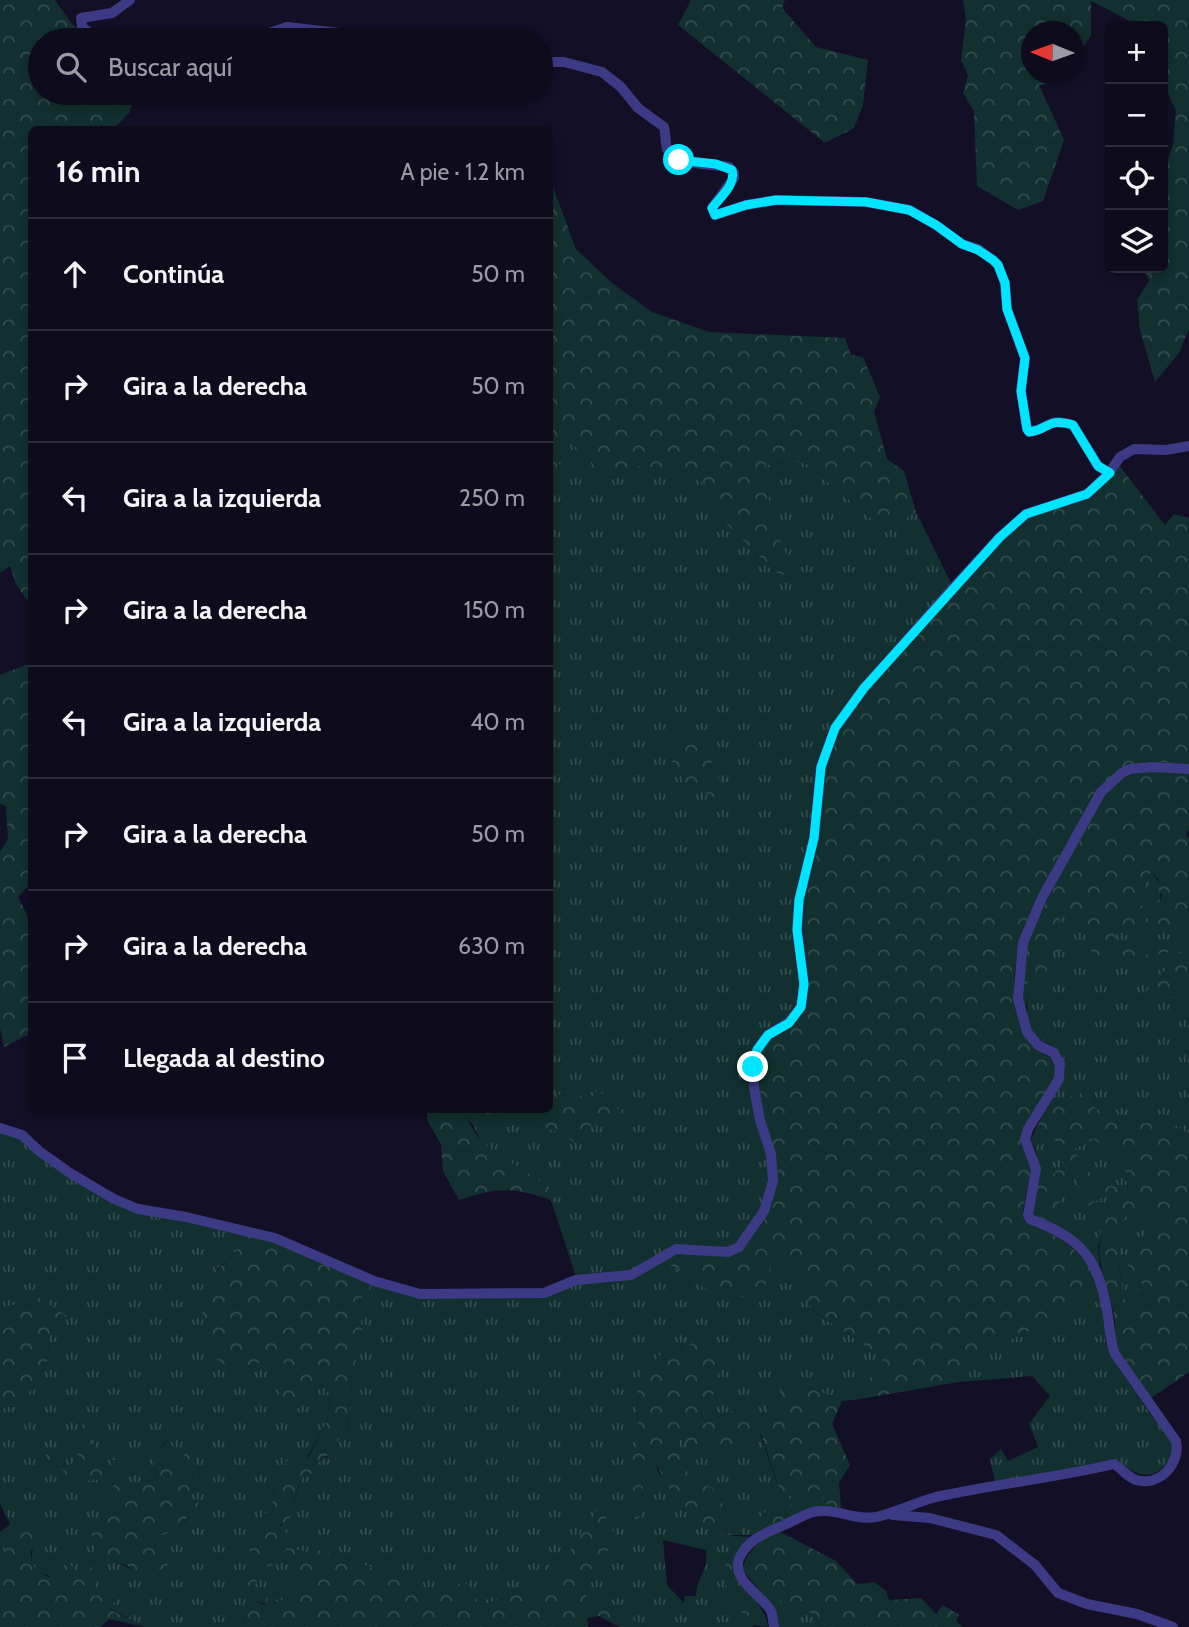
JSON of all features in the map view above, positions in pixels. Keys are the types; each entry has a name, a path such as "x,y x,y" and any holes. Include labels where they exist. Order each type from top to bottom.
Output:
{"street":[{"path":"83,28 81,18 112,13 130,0"},
{"path":"553,62 564,62 602,72 621,87 638,108 664,127 667,148 671,155 679,160 729,167 734,178 712,208 715,215 746,205 776,200 866,202 909,210 962,244 993,260 998,265 1005,283 1007,309 1025,358 1021,391 1027,429 1033,432 1050,422 1059,421 1073,425 1098,466 1110,473"},
{"path":"0,1128 22,1135 70,1173 114,1199 138,1209 186,1217 275,1238 374,1281 420,1294 544,1293 576,1280 631,1275 676,1249 728,1252 739,1247 764,1211 773,1181 771,1154 760,1120 753,1067 757,1050 768,1035 789,1023 801,1007 804,984 797,930 799,900 814,838 821,767 835,728 864,688 1000,537 1026,514 1087,494 1110,473 1120,457 1135,449 1166,450 1189,446"},
{"path":"877,1516 934,1497 1061,1476 1114,1464 1127,1475 1142,1481 1158,1477 1172,1468 1178,1447 1176,1441 1115,1354 1109,1340 1103,1291 1096,1269 1086,1252 1073,1241 1030,1219 1028,1215 1036,1169 1026,1139 1028,1129 1059,1079 1060,1064 1054,1053 1038,1045 1027,1032 1018,999 1018,976 1023,943 1042,898 1101,792 1130,769 1152,766 1189,769"},
{"path":"774,1627 771,1611 746,1582 738,1569 738,1562 752,1541 766,1532 813,1512 832,1510 861,1518 904,1514 996,1535 1035,1565 1058,1593 1087,1604 1137,1614 1173,1627"}],"green space":[{"path":"0,0 55,0 78,28 28,28 28,105 133,105 129,113 116,126 28,126 28,602 16,584 10,566 0,573"},
{"path":"691,0 785,0 782,8 816,47 868,60 863,105 854,128 825,143 678,25"},
{"path":"963,0 1189,0 1189,329 1179,353 1155,382 1140,330 1137,300 1149,281 1145,273 1168,273 1168,159 1173,145 1176,111 1168,93 1168,21 1130,21 1091,1 1091,35 1084,46 1084,21 1021,21 1021,84 1046,84 1039,85 1064,140 1043,201 1018,210 977,186 974,111 963,93 968,75 961,60 966,20"},
{"path":"553,187 576,249 612,283 652,312 709,332 845,338 851,355 863,357 880,397 874,411 887,459 904,471 916,512 885,530 807,464 793,461 763,466 771,515 796,580 775,572 716,514 707,485 686,471 638,466 609,479 567,438 553,450"},
{"path":"567,438 609,479 638,466 686,471 707,485 716,514 775,572 795,580 771,515 763,466 793,461 807,464 885,530 916,512 952,585 801,984 768,1155 770,1181 762,1209 737,1245 727,1249 676,1246 629,1273 576,1277 551,1200 558,1194 481,1142 465,1116 466,1113 490,1113 505,1121 553,1130 574,1142 588,1101 578,1093 560,1095 553,1092 553,450"},
{"path":"553,456 564,469 553,476"},
{"path":"1119,465 1165,525 1174,514 1189,518 1189,764 1152,762 1129,765 1120,769 1098,789 1038,896 1019,941 1014,977 1014,999 1023,1034 1035,1048 1050,1057 1055,1065 1055,1078 1029,1119 1031,1169 1023,1210 1026,1222 1062,1240 1085,1260 1091,1269 1080,1307 978,1355 959,1382 854,1400 884,1358 813,1311 800,1279 772,1258 764,1293 722,1300 663,1260 677,1251 740,1250 776,1181 758,1094 758,1060 771,1037 804,1007 801,900 824,768 838,730 867,690 1003,539 1028,517 1074,503"},
{"path":"28,664 28,886 18,897 28,916 28,1035 4,1047 0,1028 0,852 8,839 6,806 0,804 0,675"},
{"path":"689,731 708,749 714,771 725,790 721,801 685,783 664,748"},
{"path":"1131,773 1189,773 1189,829 1186,835 1189,838 1189,925 1173,925 1166,933 1147,918 1129,937 1114,920 1117,949 1138,946 1151,940 1174,939 1184,949 1189,949 1189,993 1141,997 1183,950 1158,954 1156,947 1141,960 1112,953 1101,962 1090,955 1097,933 1087,927 1087,920 1073,922 1064,910 1056,926 1064,950 1053,953 1047,967 1048,981 1030,980 1026,986 1026,1007 1031,1030 1023,999 1027,944 1047,900 1104,795","holes":["1151,872 1159,880 1157,888 1162,895 1157,910 1139,905 1135,901"]},
{"path":"1151,872 1158,881 1160,890 1157,911 1139,906 1135,901"},
{"path":"1064,909 1087,920 1112,953 1140,960 1157,946 1158,954 1184,949 1151,940 1117,950 1112,918 1147,917 1173,925 1189,925 1189,949 1184,950 1142,997 1189,993 1189,1135 1161,1114 1146,1123 1095,1109 1094,1091 1065,1098 1046,1109 1062,1080 1065,1065 1057,1050 1036,1037 1031,1030 1026,986 1053,952 1063,950 1056,926"},
{"path":"598,1090 626,1117 591,1126 574,1142 553,1130 505,1121 490,1113 553,1113 553,1092 561,1095 578,1093 588,1101"},
{"path":"1094,1090 1095,1109 1146,1123 1161,1114 1189,1135 1189,1372 1151,1398 1117,1347 1112,1307 1124,1299 1135,1302 1143,1293 1143,1285 1123,1259 1158,1219 1142,1209 1122,1219 1118,1251 1122,1291 1109,1294 1100,1255 1102,1222 1108,1194 1088,1206 1080,1198 1096,1191 1089,1184 1078,1187 1075,1170 1060,1179 1073,1202 1066,1205 1066,1196 1061,1191 1057,1213 1062,1229 1034,1215 1032,1210 1040,1173 1049,1180 1064,1162 1053,1156 1059,1151 1077,1155 1082,1161 1079,1173 1089,1172 1129,1195 1124,1163 1094,1139 1073,1150 1052,1139 1055,1118 1035,1149 1031,1139 1046,1109 1065,1098"},
{"path":"426,1113 466,1113 465,1116 481,1142 559,1194 551,1200 505,1190 459,1200 443,1171 441,1144 428,1122"},
{"path":"1056,1116 1094,1139 1124,1163 1129,1197 1089,1173 1078,1173 1082,1161 1076,1155 1059,1152 1054,1156 1065,1162 1049,1181 1040,1173 1035,1149"},
{"path":"0,1131 20,1137 113,1202 246,1234 231,1259 218,1268 206,1335 236,1372 252,1364 282,1361 330,1394 327,1421 307,1458 289,1477 274,1483 272,1513 259,1525 270,1529 253,1557 243,1592 251,1593 265,1562 274,1575 269,1545 292,1508 306,1472 318,1475 310,1467 328,1456 325,1449 347,1433 352,1383 362,1330 358,1303 372,1284 401,1292 544,1296 578,1282 631,1278 663,1260 771,1257 800,1279 813,1311 885,1358 854,1400 842,1401 791,1380 757,1420 740,1407 702,1425 701,1401 683,1354 637,1389 638,1446 630,1511 637,1521 643,1507 644,1479 655,1463 659,1474 729,1535 734,1536 732,1543 735,1546 722,1572 746,1618 751,1613 752,1625 755,1627 645,1627 609,1607 587,1615 586,1575 601,1544 605,1510 543,1587 481,1605 464,1581 444,1592 417,1595 409,1589 408,1580 316,1549 306,1553 287,1547 284,1553 298,1591 270,1603 250,1599 242,1627 145,1627 109,1608 95,1597 80,1576 53,1576 36,1571 31,1557 41,1530 12,1564 0,1571 0,1532 10,1524 0,1504 0,1409 21,1404 47,1364 51,1326 28,1302 0,1308","holes":["83,1423 108,1475 126,1480 136,1490 157,1486 155,1454 166,1441 175,1449 172,1458 178,1463 186,1452 186,1495 200,1504 197,1524 190,1516 176,1531 159,1536 159,1555 164,1572 158,1568 128,1580 131,1570 93,1554 100,1539 91,1534 104,1520 115,1484 64,1471 45,1459 48,1453 67,1468 77,1459","663,1540 706,1550 706,1564 696,1596 685,1596 684,1603 667,1585"]},
{"path":"1075,1170 1096,1191 1109,1194 1098,1247 1100,1267 1084,1245 1062,1229 1057,1213 1061,1190 1073,1202 1060,1179"},
{"path":"1142,1209 1158,1219 1143,1292 1135,1302 1124,1299 1112,1307 1109,1294 1122,1290 1118,1251 1122,1218"},
{"path":"246,1234 274,1241 372,1284 358,1303 362,1330 352,1383 347,1433 326,1449 328,1455 311,1467 319,1476 306,1472 300,1481 292,1507 295,1514 280,1525 287,1534 280,1543 269,1546 275,1578 265,1563 251,1593 242,1592 253,1557 249,1550 270,1530 258,1526 264,1513 272,1512 274,1483 289,1477 285,1462 308,1458 327,1421 330,1395 322,1385 297,1409 279,1392 293,1372 282,1361 252,1364 236,1372 211,1356 215,1346 206,1335 202,1310 219,1268 231,1259"},
{"path":"1091,1269 1107,1323 1105,1340 1111,1357 1169,1437 1174,1450 1163,1468 1149,1475 1134,1472 1117,1460 995,1482 990,1459 1001,1449 1008,1461 1038,1447 1029,1424 1050,1396 1032,1376 959,1382 978,1355 1009,1340"},
{"path":"32,1293 67,1316 51,1326 47,1364 21,1404 0,1409 0,1308 28,1302"},
{"path":"691,1343 709,1353 718,1372 713,1396 701,1401 702,1425 740,1407 757,1420 791,1380 842,1401 832,1424 850,1465 839,1483 841,1508 828,1506 819,1490 789,1496 792,1509 782,1521 760,1530 755,1523 781,1494 761,1434 712,1454 678,1438 690,1481 712,1487 742,1535 729,1535 725,1528 699,1525 676,1501 655,1463 643,1480 643,1506 637,1522 630,1511 632,1451 638,1445 637,1389 640,1374 663,1352 683,1353"},
{"path":"83,1422 108,1474 112,1473 113,1460 122,1460 126,1480 136,1489 144,1482 157,1485 155,1454 167,1441 176,1449 172,1458 178,1462 187,1451 194,1462 195,1478 186,1495 200,1504 197,1525 189,1516 176,1531 159,1536 159,1555 168,1564 164,1572 158,1568 153,1579 128,1581 131,1570 127,1565 92,1555 100,1539 91,1535 96,1521 104,1520 102,1499 115,1484 94,1479 72,1486 64,1471 45,1459 47,1452 67,1468 77,1459"},
{"path":"760,1434 781,1494 755,1523 760,1530 753,1535 742,1535 712,1487 690,1481 677,1437 712,1454"},
{"path":"819,1490 828,1506 812,1508 782,1521 792,1509 788,1496"},
{"path":"601,1505 605,1510 606,1521 616,1535 612,1546 586,1575 587,1615 609,1607 645,1627 619,1627 599,1616 587,1618 588,1627 242,1627 250,1599 265,1605 266,1599 271,1598 274,1604 298,1591 284,1553 287,1547 306,1552 316,1549 408,1580 409,1589 417,1595 444,1592 464,1581 481,1605 542,1587 539,1568 547,1564 556,1571"},
{"path":"24,1520 41,1530 39,1548 31,1550 31,1560 37,1570 49,1577 68,1562 80,1576 94,1566 95,1596 111,1589 119,1597 109,1609 145,1627 109,1619 101,1627 0,1627 0,1571 12,1563 4,1550 8,1530"},
{"path":"780,1532 836,1561 857,1584 874,1582 886,1591 889,1600 921,1598 936,1614 943,1605 959,1615 956,1621 963,1627 820,1627 811,1613 785,1614 778,1594 768,1601 742,1569 756,1546"},
{"path":"734,1536 750,1537 737,1553 732,1569 763,1611 768,1627 752,1625 750,1614 746,1619 726,1585 722,1572 735,1546 732,1543"},
{"path":"777,1594 811,1613 820,1627 777,1627 768,1601"}],"route":[{"path":"679,160 729,167 734,173 732,184 712,208 715,215 746,205 776,200 866,202 909,210 962,244 993,260 998,265 1005,283 1007,309 1025,358 1021,391 1027,429 1033,432 1050,422 1059,421 1073,425 1098,466 1110,473 1087,494 1026,514 1000,537 864,688 835,728 821,767 814,838 799,900 797,930 804,984 801,1007 789,1023 768,1035 757,1050 753,1067"}]}
